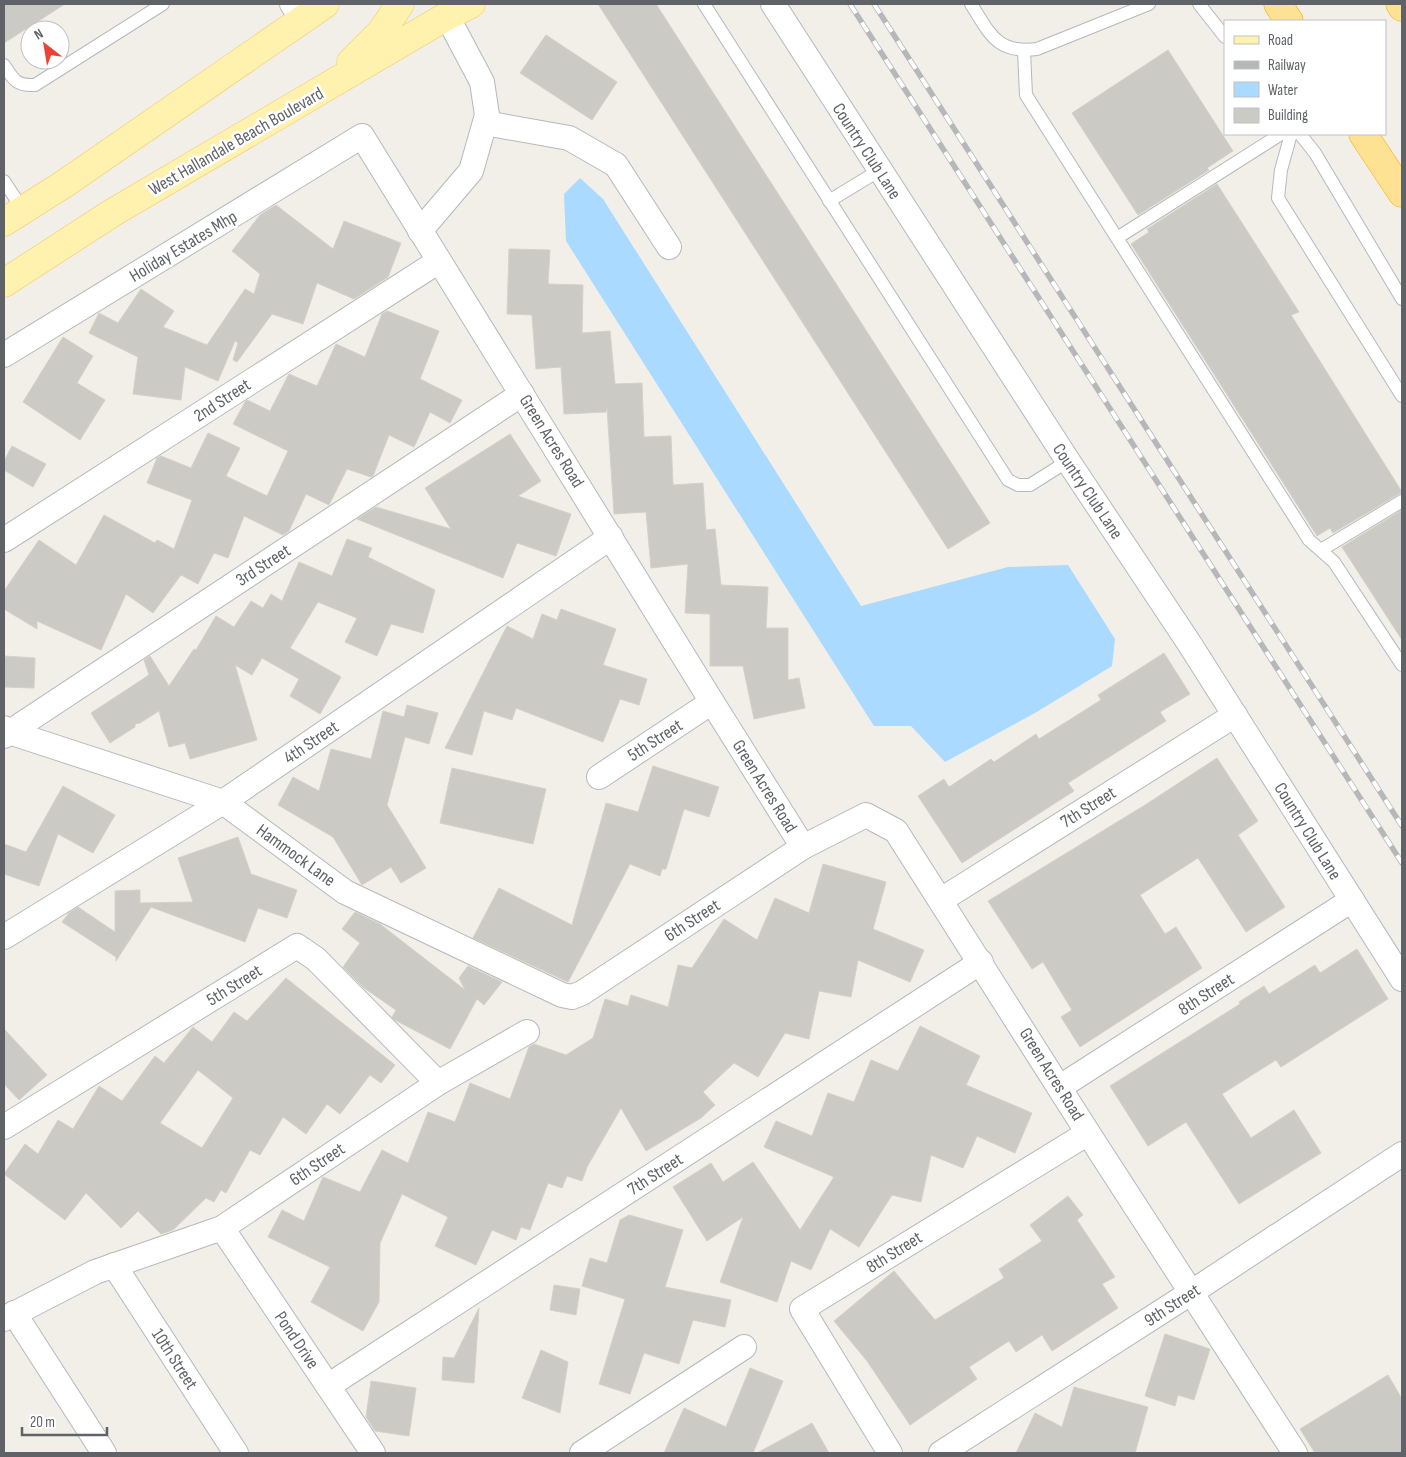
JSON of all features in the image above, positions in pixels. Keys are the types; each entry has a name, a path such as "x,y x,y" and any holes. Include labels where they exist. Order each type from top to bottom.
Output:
{"highway":[{"path":"1278,4 1288,20"},
{"path":"1400,4 1402,8"},
{"path":"1364,135 1402,193"}],"main road":[{"path":"13,216 72,179 297,12 325,4"},
{"path":"322,91 382,31 400,4"},
{"name":"West Hallandale Beach Boulevard","path":"4,283 112,213 322,91 447,10 471,4"}],"street":[{"name":"Country Club Lane","path":"773,4 1068,461 1189,643 1402,979"},
{"path":"420,231 471,171 487,115 482,82 447,10"},
{"path":"485,123 569,138 616,165 669,246"},
{"name":"Green Acres Road","path":"362,136 803,847 866,815 896,831 1295,1453"},
{"name":"Holiday Estates Mhp","path":"4,355 362,136"},
{"name":"2nd Street","path":"4,540 440,261"},
{"name":"3rd Street","path":"5,732 522,394"},
{"name":"4th Street","path":"4,937 223,802 611,537"},
{"name":"5th Street","path":"599,777 712,702"},
{"name":"7th Street","path":"941,900 1235,715"},
{"name":"Hammock Lane","path":"5,732 223,802 345,892 562,995 572,996 582,993"},
{"name":"6th Street","path":"582,993 803,847"},
{"name":"8th Street","path":"1060,1087 1352,900"},
{"name":"5th Street","path":"4,1127 297,946 316,959 438,1083"},
{"name":"7th Street","path":"328,1386 981,962"},
{"name":"6th Street","path":"9,1316 104,1268 222,1228 438,1083 527,1032"},
{"name":"8th Street","path":"890,1453 802,1309 1088,1132"},
{"name":"9th Street","path":"941,1453 1192,1292 1402,1154"},
{"name":"Pond Drive","path":"222,1228 373,1453"},
{"name":"10th Street","path":"104,1268 236,1453"},
{"path":"9,1316 104,1453"},
{"path":"582,1453 744,1347"}],"lane":[{"path":"4,65 13,80 23,86 35,85 163,4"},
{"path":"704,4 1008,480 1018,485 1030,485 1068,461"},
{"path":"971,4 997,42 1010,49 1024,51 1037,49 1149,4"},
{"path":"1199,4 1224,36"},
{"path":"1024,51 1026,96 1309,540 1334,562 1402,665"},
{"path":"1117,238 1279,135"},
{"path":"1291,135 1281,170 1278,198 1402,396"},
{"path":"1301,135 1315,152 1402,299"},
{"path":"829,201 880,170"},
{"path":"4,181 13,216"},
{"path":"1321,550 1402,501"}],"water":[{"path":"580,178 603,199 861,606 1008,567 1068,565 1115,639 1112,666 1035,713 945,762 911,726 874,726 566,241 564,194"}],"building":[{"path":"4,4 65,4 40,20 20,20 20,33 4,43"},
{"path":"598,4 656,4 990,523 948,549"},
{"path":"546,35 617,82 592,120 520,73"},
{"path":"1168,50 1233,151 1207,168 1209,170 1138,215 1072,113"},
{"path":"1217,184 1299,312 1291,315 1402,492 1333,533 1330,528 1317,536 1131,244 1149,232 1147,229"},
{"path":"276,205 333,249 344,221 401,243 388,277 354,299 317,283 303,324 272,314 237,362 233,360 238,343 235,341 218,381 185,367 181,400 133,394 138,357 89,333 99,313 118,323 141,289 174,311 163,327 207,345 245,289 254,294 260,274 232,251 260,215"},
{"path":"509,249 550,250 548,284 583,285 582,333 610,331 615,384 642,383 644,437 671,436 673,485 703,483 706,530 715,529 721,585 768,587 766,628 788,628 788,680 799,678 805,708 754,719 743,666 710,666 710,614 685,613 688,564 651,568 646,512 614,514 607,408 606,412 564,414 561,367 536,369 532,315 507,314"},
{"path":"387,311 439,331 420,379 462,400 450,423 430,412 414,447 389,435 373,476 347,469 329,505 306,494 289,531 283,535 244,516 228,558 214,553 198,584 181,575 153,613 126,594 101,650 37,621 37,629 4,609 4,591 39,540 76,565 104,515 155,543 157,540 174,549 192,500 147,483 157,458 161,456 191,468 208,433 240,448 226,476 267,496 288,451 233,424 245,402 247,400 270,411 289,374 317,386 336,344 365,357 382,314"},
{"path":"63,337 93,356 77,383 105,400 80,440 23,402"},
{"path":"510,434 541,481 518,496 571,514 556,556 517,543 503,578 357,519 376,507 451,529 425,488"},
{"path":"12,446 46,464 33,487 4,470 4,461"},
{"path":"1402,510 1402,640 1342,547"},
{"path":"347,539 372,548 368,557 435,590 423,633 391,624 377,656 345,642 357,618 318,602 290,648 341,677 320,714 290,696 299,679 262,658 252,675 235,665 257,740 190,759 185,743 169,747 159,711 140,723 135,724 135,727 110,743 91,713 149,675 144,660 150,656 169,686 194,649 196,650 216,616 234,627 251,601 263,608 271,594 282,601 299,562 332,576"},
{"path":"561,609 616,629 603,665 647,679 639,705 620,699 603,742 516,708 512,720 484,711 472,755 445,748 507,626 533,639 542,614 557,620"},
{"path":"1164,653 1190,694 1160,712 1166,721 1068,783 1074,791 962,863 918,796 944,779 949,787 991,759 994,762 1036,734 1039,739 1101,700 1098,695"},
{"path":"4,656 35,658 34,688 4,687"},
{"path":"407,705 438,713 429,744 405,737 387,805 426,868 401,883 391,867 362,885 333,837 278,805 293,777 319,791 331,749 371,759 383,711 404,717"},
{"path":"1217,758 1258,821 1238,835 1285,907 1246,932 1198,858 1140,895 1165,934 1176,927 1202,968 1080,1047 1061,1017 1072,1010 1043,962 1032,969 988,901 1145,805"},
{"path":"653,766 719,787 709,817 684,809 666,869 662,869 660,876 630,864 568,982 473,938 499,888 572,925 606,803 638,812"},
{"path":"452,768 546,789 533,844 440,823"},
{"path":"63,786 115,815 93,853 58,834 39,886 4,874 4,844 26,852"},
{"path":"238,837 251,874 297,890 287,918 258,908 245,942 151,907 116,961 116,957 62,922 69,913 78,907 115,932 115,891 140,890 140,903 193,902 178,858"},
{"path":"823,864 886,882 873,929 924,950 910,982 858,960 851,997 819,991 809,1039 785,1033 758,1077 734,1063 703,1092 715,1105 701,1118 646,1151 621,1108 587,1167 582,1181 567,1176 562,1188 548,1183 530,1230 521,1227 516,1240 492,1230 476,1265 435,1246 448,1217 402,1194 380,1243 379,1302 363,1331 311,1302 330,1267 268,1237 282,1210 304,1221 323,1177 360,1192 382,1150 408,1163 428,1112 455,1122 470,1083 510,1099 529,1047 534,1044 566,1055 593,1038 605,999 628,1006 631,995 668,1007 678,965 692,968 724,919 757,940 775,898 809,913"},
{"path":"355,912 380,924 465,990 459,978 468,966 502,982 484,1005 477,999 450,1049 395,1020 392,1017 396,1010 364,988 343,967 360,943 342,929"},
{"path":"1357,949 1388,999 1281,1067 1276,1060 1222,1094 1251,1138 1294,1110 1321,1153 1239,1204 1186,1122 1148,1146 1110,1086 1240,1004 1239,1002 1264,986 1269,994 1315,965 1320,973"},
{"path":"286,978 395,1065 381,1083 370,1075 340,1114 327,1104 306,1134 283,1117 260,1155 250,1150 226,1193 221,1190 214,1202 206,1198 173,1230 161,1234 138,1211 121,1228 86,1193 65,1220 4,1174 25,1144 38,1154 58,1120 73,1129 99,1086 122,1101 155,1056 164,1063 193,1027 212,1042 234,1012 247,1021","holes":["198,1070 233,1098 202,1148 160,1123"]},
{"path":"920,1026 980,1056 966,1085 1032,1113 1015,1153 977,1136 963,1168 931,1155 921,1202 892,1195 859,1247 830,1229 811,1270 791,1261 777,1302 720,1282 743,1217 707,1241 673,1187 711,1163 723,1182 753,1162 800,1230 834,1177 764,1147 776,1121 812,1136 828,1093 854,1102 871,1060 898,1071"},
{"path":"4,1029 47,1075 19,1100 4,1084"},
{"path":"1068,1196 1083,1215 1077,1220 1115,1277 1102,1284 1118,1308 1052,1351 1042,1335 1016,1352 1009,1341 969,1367 977,1379 910,1425 867,1361 834,1321 894,1271 935,1320 1004,1278 999,1269 1042,1241 1030,1225"},
{"path":"629,1215 683,1230 665,1287 731,1300 725,1327 693,1320 679,1364 644,1353 630,1394 599,1384 625,1299 582,1286 590,1258 607,1263 620,1220"},
{"path":"554,1285 580,1289 576,1315 550,1310"},
{"path":"479,1308 474,1383 442,1380 443,1357 454,1358"},
{"path":"1165,1334 1210,1349 1194,1400 1178,1395 1175,1406 1145,1396"},
{"path":"541,1350 568,1362 560,1413 522,1398"},
{"path":"750,1368 783,1381 753,1453 664,1453 684,1408 726,1427"},
{"path":"1388,1375 1402,1399 1402,1453 1315,1453 1300,1429"},
{"path":"371,1381 416,1388 409,1436 375,1431 366,1417"},
{"path":"1074,1387 1148,1407 1135,1453 1016,1453 1035,1413 1062,1427"},
{"path":"812,1423 829,1453 757,1453"}],"railway":[{"path":"850,4 1402,863"},
{"path":"874,4 1402,826"}]}
